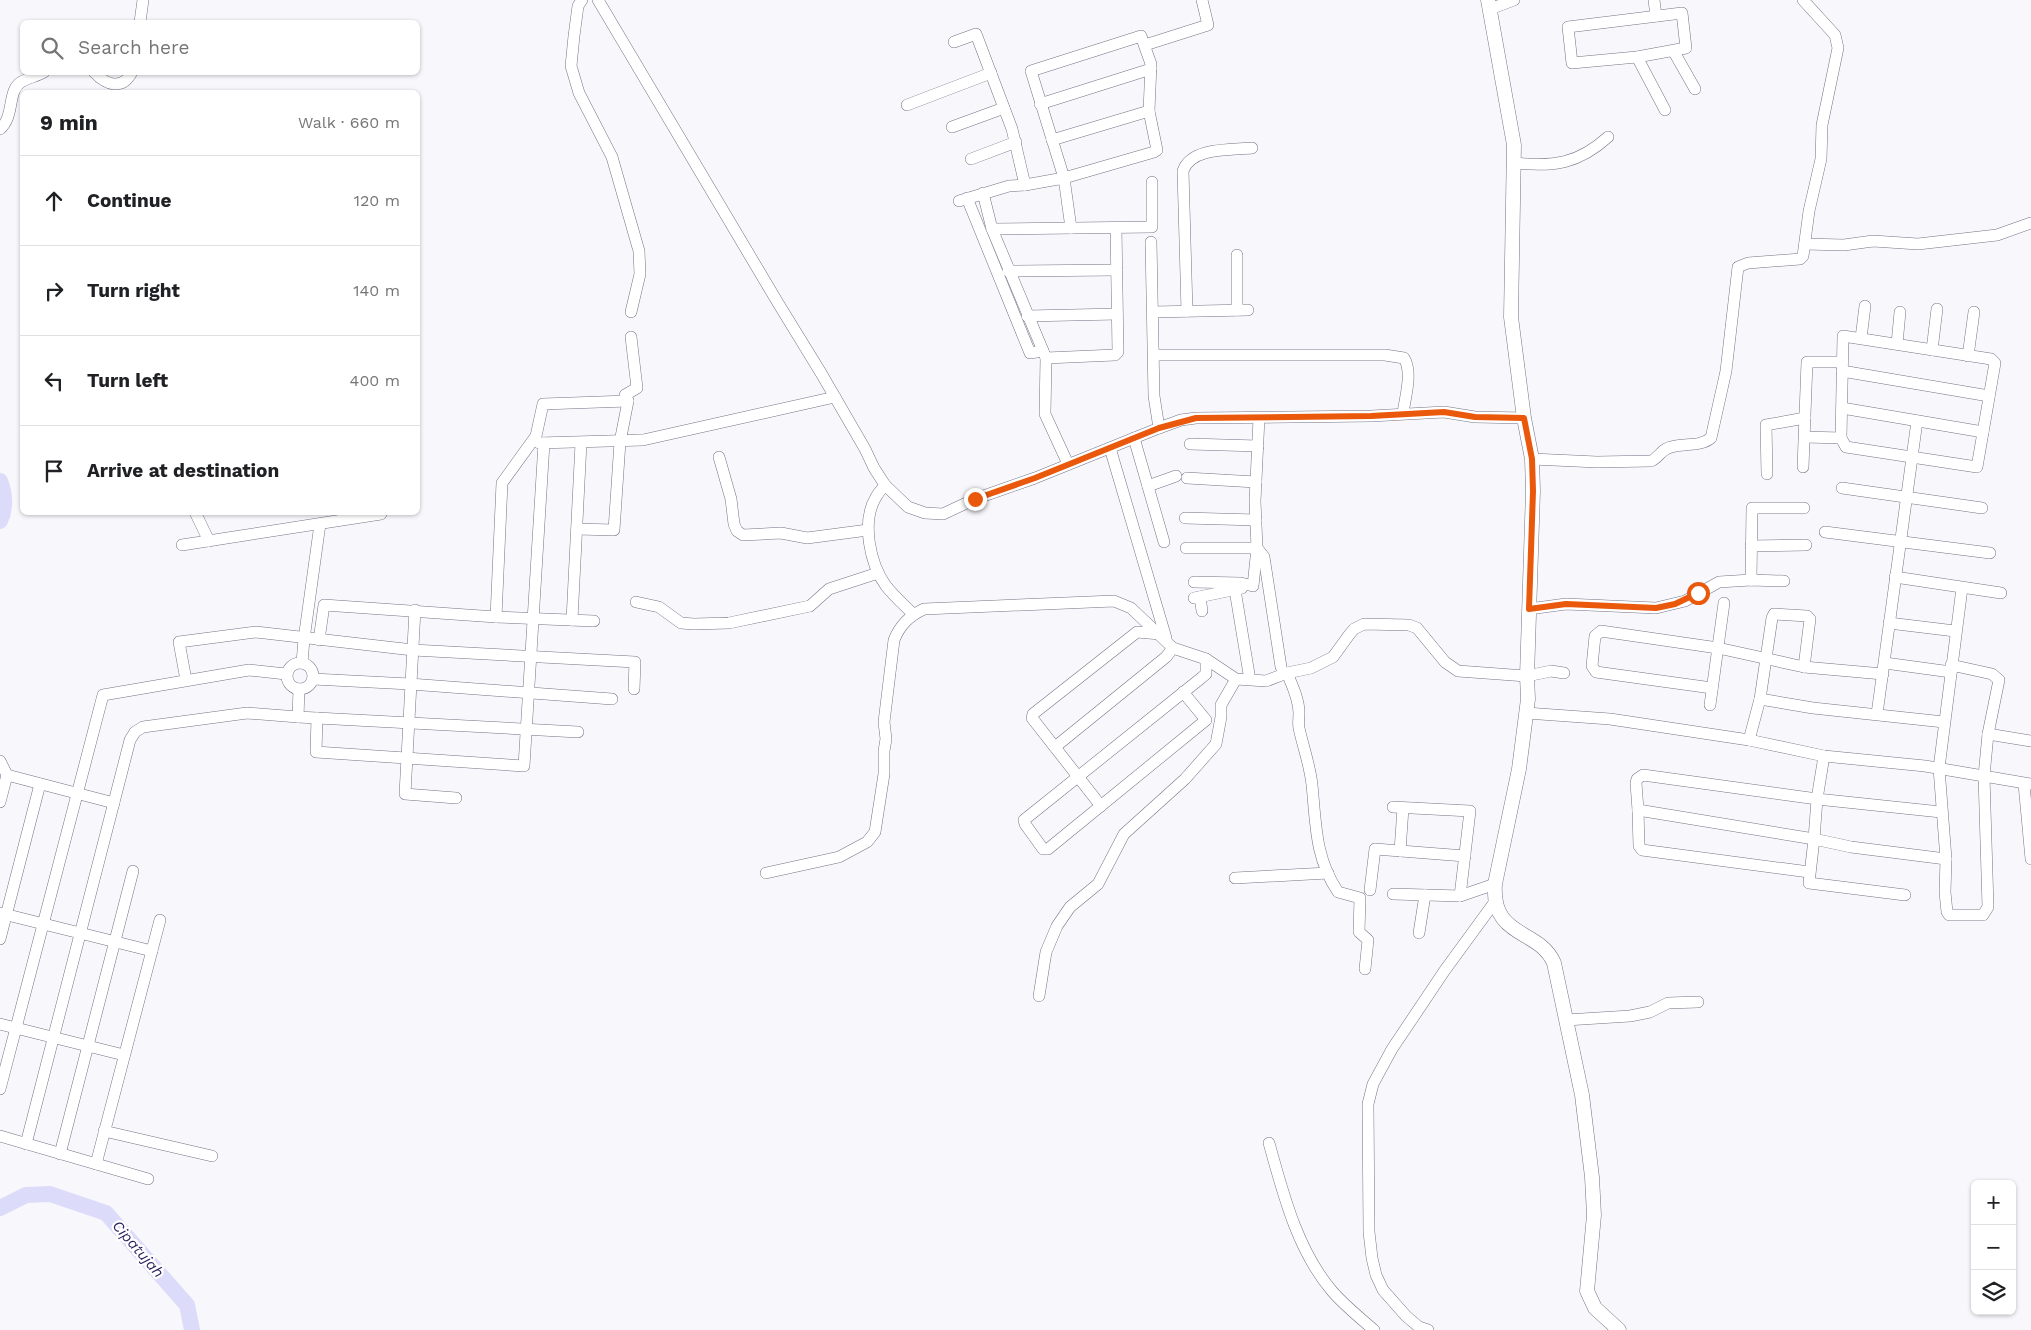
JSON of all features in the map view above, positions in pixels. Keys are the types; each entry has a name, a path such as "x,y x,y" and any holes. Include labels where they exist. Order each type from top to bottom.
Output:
{"street":[{"path":"140,20 143,0"},
{"path":"582,0 578,6 571,66 579,93 612,157 639,251 640,274 631,312"},
{"path":"598,0 886,486 908,507 924,513 943,514 975,499 1159,428 1196,418 1371,416 1444,412 1475,417 1524,418"},
{"path":"1145,45 1208,26 1202,0"},
{"path":"1428,1330 1406,1316 1393,1303 1383,1290 1374,1266 1369,1232 1368,1104 1373,1084 1392,1049 1445,970 1494,903 1495,884 1519,769 1528,699 1527,676 1533,491 1532,459 1524,418 1511,316 1514,146 1489,5 1514,0"},
{"path":"1654,0 1656,16"},
{"path":"1532,459 1597,462 1651,461 1662,451 1672,446 1707,441 1711,438 1726,371 1738,268 1748,264 1800,260 1803,256 1808,211 1820,159 1822,125 1838,48 1835,35 1803,0"},
{"path":"1682,13 1686,48 1674,52 1637,57 1572,63 1568,27 1656,16 1682,13"},
{"path":"954,42 976,34 1016,142 1025,185"},
{"path":"1068,464 1045,414 1044,355 1031,339 963,200 1009,186 1064,178 1154,152 1158,148 1149,111 1151,69 1141,36 1030,72 1064,178 1071,228"},
{"path":"1674,52 1695,88"},
{"path":"1637,57 1665,110"},
{"path":"1040,104 1151,69"},
{"path":"907,105 991,73"},
{"path":"0,129 7,121 11,112 16,87 20,82 37,75"},
{"path":"97,75 106,83 114,85 125,82 130,75"},
{"path":"952,127 1004,108"},
{"path":"1052,140 1149,111"},
{"path":"1514,163 1538,166 1574,159 1593,151 1608,137"},
{"path":"971,159 1016,142"},
{"path":"1187,311 1183,171 1192,158 1206,153 1252,148"},
{"path":"992,229 1152,228 1152,182"},
{"path":"983,193 992,229 1027,316 1031,339"},
{"path":"1805,244 1844,245 1873,241 1918,244 1997,235 2031,223"},
{"path":"1044,355 1115,355 1118,352 1116,228"},
{"path":"1152,242 1154,396 1159,428"},
{"path":"1153,312 1242,310 1237,255"},
{"path":"1008,271 1117,270"},
{"path":"1861,338 1865,306"},
{"path":"1932,350 1937,309"},
{"path":"1897,344 1900,312"},
{"path":"1968,356 1974,312"},
{"path":"1027,316 1117,314"},
{"path":"1843,336 1897,344 1991,359 1995,363 1977,467 1846,447 1841,438 1843,336"},
{"path":"577,529 614,530 620,442 628,401 625,395 637,388 631,337"},
{"path":"1154,355 1385,355 1404,358 1407,363 1408,382 1403,413"},
{"path":"1804,467 1807,362 1842,367 1989,396"},
{"path":"496,617 502,483 538,443 643,440 835,397"},
{"path":"317,718 316,752 524,766 534,619 538,443 536,436 543,404 628,401"},
{"path":"1842,408 1983,432"},
{"path":"1254,586 1257,548 1256,482 1259,418"},
{"path":"1766,474 1766,425 1805,418"},
{"path":"1878,714 1917,421"},
{"path":"1804,437 1841,438"},
{"path":"1134,438 1164,542"},
{"path":"572,620 582,443"},
{"path":"1190,444 1258,446"},
{"path":"1055,747 1166,657 1167,642 1110,448"},
{"path":"719,457 731,499 734,524 737,531 743,535 781,534 807,538 868,530"},
{"path":"1148,486 1182,477 1256,482"},
{"path":"886,486 876,497 870,512 868,530 878,573 886,585 912,614"},
{"path":"1842,488 1982,508"},
{"path":"1751,580 1752,508 1804,508"},
{"path":"196,515 209,541"},
{"path":"182,545 375,515"},
{"path":"1185,518 1256,520"},
{"path":"302,663 320,524"},
{"path":"1825,532 1990,553"},
{"path":"1751,546 1806,545"},
{"path":"1186,548 1257,548"},
{"path":"1257,548 1264,557 1284,670 1294,688 1299,711 1298,727 1302,736 1312,783 1316,834 1328,874 1338,892 1360,898 1359,932 1368,940 1365,970"},
{"path":"636,602 660,607 681,623 729,623 810,606 830,589 878,573"},
{"path":"1895,578 2001,593"},
{"path":"1529,609 1566,604 1656,608 1685,601 1719,582 1751,580 1784,581"},
{"path":"1194,582 1240,583 1254,586"},
{"path":"1202,610 1197,597 1268,583"},
{"path":"1712,688 1596,672 1592,666 1594,636 1601,630 1718,648 1804,667 1951,669 1992,674 1999,680 1988,734 1984,776 1988,907 1983,915 1949,915 1945,892 1946,859 1939,768 1944,722 1951,669 1956,630 1962,588"},
{"path":"1235,590 1249,674"},
{"path":"766,873 839,857 867,842 875,832 884,774 886,739 884,722 894,640 898,629 912,614 924,609 1114,601 1131,608 1167,642"},
{"path":"1710,705 1724,604"},
{"path":"319,640 324,605 496,617 594,621"},
{"path":"415,610 405,794 456,798"},
{"path":"1750,740 1760,699 1773,615 1778,613 1807,616 1810,622 1804,667"},
{"path":"1889,623 1956,630"},
{"path":"1100,806 1032,718 1033,714 1137,632 1167,642 1206,659 1236,679 1266,681 1284,670 1311,668 1333,657 1354,629 1364,624 1409,625 1417,628 1445,662 1458,672 1527,676 1551,671 1564,673"},
{"path":"186,680 179,642 256,632 413,650 531,658 635,662 634,689"},
{"path":"1183,692 1206,720 1048,849 1043,849 1024,820 1078,776 1183,692 1206,674 1206,659"},
{"path":"302,663 310,667 313,679 308,686 299,689 290,685 286,674 291,666 302,663"},
{"path":"0,1089 103,695 248,670 286,674"},
{"path":"313,679 612,699"},
{"path":"1039,996 1046,952 1057,926 1070,907 1098,884 1124,834 1185,780 1216,744 1221,717 1221,704 1236,679"},
{"path":"298,717 299,689"},
{"path":"1760,699 1813,708 1944,722"},
{"path":"26,1144 130,740 135,732 143,727 247,713 578,732"},
{"path":"1526,713 1610,719 1750,740 1824,756 1939,768 2027,784 2031,859"},
{"path":"1988,734 2031,741"},
{"path":"1824,756 1808,880 1811,883 1905,895"},
{"path":"0,761 7,775 0,802"},
{"path":"7,775 114,803"},
{"path":"1809,872 1642,850 1639,846 1637,779 1643,775 1817,799 1941,812"},
{"path":"0,939 3,913 40,784"},
{"path":"1400,851 1398,807 1470,812 1460,896"},
{"path":"1638,810 1814,839 1851,847 1946,859"},
{"path":"1370,890 1375,849 1465,856"},
{"path":"60,1154 134,872"},
{"path":"1235,878 1328,874"},
{"path":"1393,894 1460,896 1495,884"},
{"path":"1420,933 1425,895"},
{"path":"1494,903 1513,930 1543,947 1551,956 1557,972 1582,1094 1592,1177 1594,1215 1587,1291 1595,1308 1619,1330"},
{"path":"3,913 152,951"},
{"path":"96,1164 160,920"},
{"path":"1566,1020 1630,1016 1650,1012 1668,1003 1698,1002"},
{"path":"0,1024 124,1055"},
{"path":"104,1131 212,1156"},
{"path":"0,1136 148,1179"},
{"path":"1269,1143 1296,1226 1314,1265 1332,1290 1374,1330"}],"waterway":[{"name":"Cipatujah","path":"0,481 4,501 0,521"},
{"name":"Cipatujah","path":"0,1208 26,1195 50,1194 106,1213 187,1305 192,1330"}],"route":[{"path":"975,499 1035,478 1181,420 1196,418 1371,416 1444,412 1475,417 1524,418 1532,459 1533,491 1529,609 1566,604 1656,608 1685,601 1698,593"}]}
